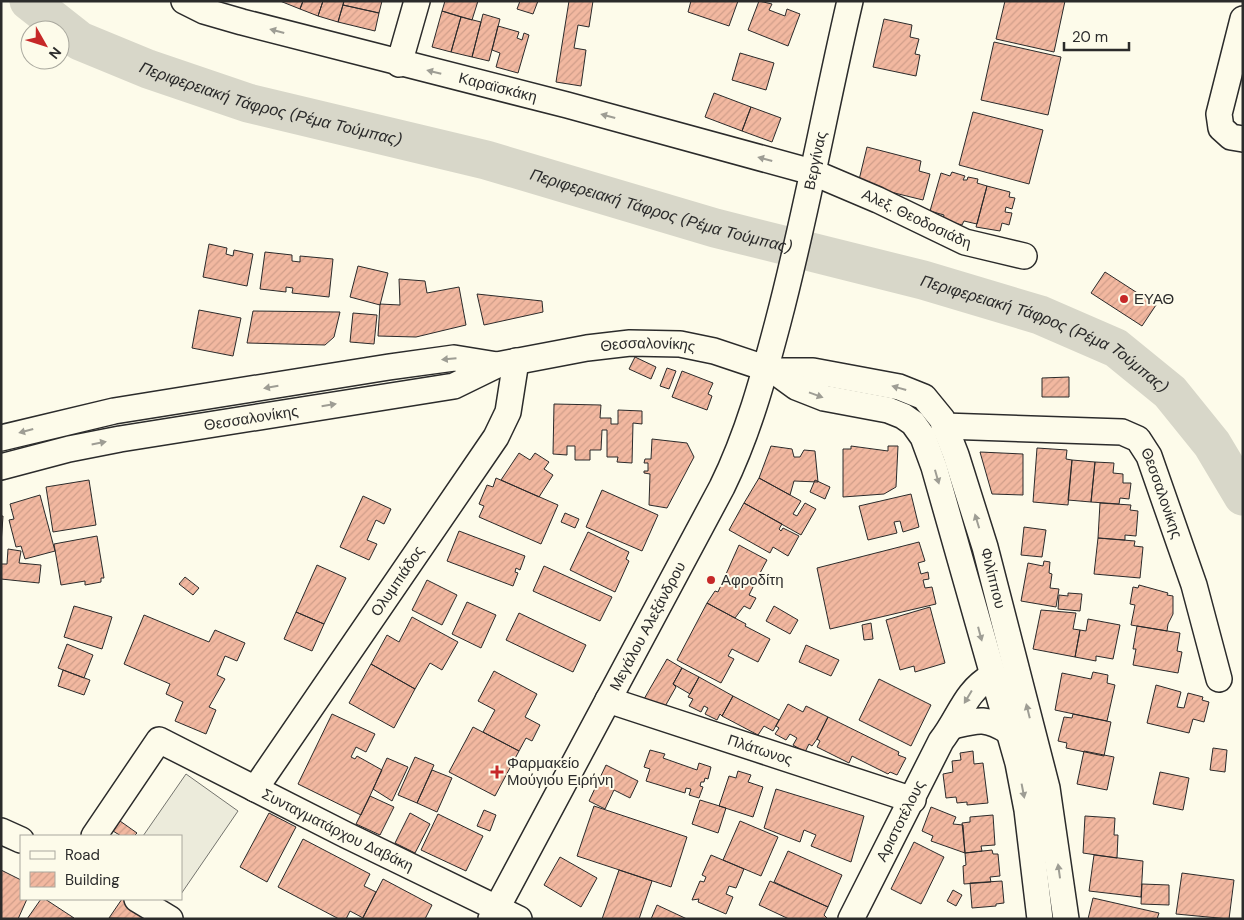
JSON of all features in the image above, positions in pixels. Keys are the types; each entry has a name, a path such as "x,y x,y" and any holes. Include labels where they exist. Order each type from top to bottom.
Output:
{"street":[{"name":"Καραϊσκάκη","path":"184,1 213,14 400,64 567,105 812,172"},
{"path":"400,64 417,1"},
{"name":"Βεργίνας","path":"781,310 801,227 844,3"},
{"path":"1243,19 1219,114 1221,128 1231,137 1243,139"},
{"name":"Αλεξ. Θεοδοσιάδη","path":"812,172 878,200 965,242 1024,256"},
{"name":"Μεγάλου Αλεξάνδρου","path":"494,913 726,479 770,370 781,310"},
{"name":"Θεσσαλονίκης","path":"1,467 69,449 190,427 454,386 507,363 595,347 659,342 693,346 770,370"},
{"name":"Θεσσαλονίκης","path":"1,438 65,421 114,411 454,358 507,363"},
{"name":"Ολυμπιάδος","path":"255,789 496,437 508,412 507,363"},
{"name":"Φιλίππου","path":"770,370 813,371 905,389 924,397 931,404 944,426 956,455 985,547 1047,788 1066,919"},
{"name":"Φιλίππου","path":"770,370 796,386 824,398 895,412 908,419 918,429 934,467 1018,763 1027,810 1040,919"},
{"path":"65,421 69,449"},
{"name":"Θεσσαλονίκης","path":"944,426 1122,432 1138,439 1149,456 1194,585 1219,679"},
{"name":"Αριστοτέλους","path":"852,919 941,741 953,726 973,688 992,676"},
{"name":"Πλάτωνος","path":"608,700 913,800"},
{"path":"953,726 980,720 992,721 1008,731"},
{"name":"Συνταγματάρχου Δαβάκη","path":"95,835 158,740 494,913 519,919"},
{"path":"1,831 20,840"},
{"path":"139,900 168,918"}],"shaded area":[{"path":"186,774 238,811 182,893 182,835 144,835"}],"building":[{"path":"280,1 303,1 300,9"},
{"path":"303,1 323,1 318,16 300,9"},
{"path":"323,1 344,1 338,22 318,16"},
{"path":"344,1 382,1 379,13 343,5"},
{"path":"445,1 478,1 472,20 442,11"},
{"path":"520,1 538,1 533,14 517,9"},
{"path":"569,1 593,1 589,27 578,25 574,48 586,50 581,86 556,82"},
{"path":"691,1 738,1 729,26 688,12"},
{"path":"759,1 772,4 769,10 785,16 787,9 800,14 788,46 748,30"},
{"path":"1005,1 1065,1 1054,52 996,39"},
{"path":"343,5 379,13 375,31 338,22"},
{"path":"442,11 461,17 451,52 432,47"},
{"path":"483,14 500,19 489,61 472,57"},
{"path":"461,17 481,22 472,57 451,52"},
{"path":"884,19 912,25 910,37 919,39 915,54 920,55 916,76 873,67"},
{"path":"498,26 519,32 517,38 522,40 524,33 529,35 518,73 496,67 500,53 492,50"},
{"path":"994,42 1061,57 1048,115 981,100"},
{"path":"740,53 774,63 766,90 732,80"},
{"path":"714,93 751,107 742,131 705,117"},
{"path":"751,107 781,118 772,142 742,131"},
{"path":"973,112 1043,130 1029,184 959,165"},
{"path":"867,147 921,161 919,171 930,174 923,200 858,184"},
{"path":"952,172 965,176 963,180 967,180 968,177 978,179 977,183 987,186 977,224 964,221 962,225 943,220 944,215 930,211 941,173 950,176"},
{"path":"987,186 1010,192 1009,197 1015,198 1012,209 1006,207 1005,212 1012,213 1009,225 1002,223 1000,231 976,227"},
{"path":"209,244 227,248 226,254 233,256 234,250 253,254 247,286 203,277"},
{"path":"265,252 292,255 292,261 300,262 300,256 333,259 329,297 292,293 293,288 286,287 286,292 260,289"},
{"path":"358,266 388,273 380,305 350,297"},
{"name":"ΕΥΑΘ","path":"1105,272 1156,305 1142,326 1091,293"},
{"path":"399,279 425,281 427,293 459,287 466,325 416,337 378,336 380,304 400,305"},
{"path":"477,294 542,301 543,312 484,325"},
{"path":"199,310 241,318 233,356 192,348"},
{"path":"253,311 340,312 334,337 325,345 247,343"},
{"path":"353,313 377,315 374,344 350,342"},
{"path":"635,357 656,367 651,379 629,369"},
{"path":"667,368 676,371 669,389 660,386"},
{"path":"682,371 713,383 708,394 712,396 707,410 672,397"},
{"path":"1069,377 1069,397 1042,397 1042,378"},
{"path":"554,404 601,405 600,418 611,418 611,424 618,424 618,410 642,411 642,424 633,423 632,463 617,462 618,457 607,457 607,430 602,430 601,450 590,450 590,460 575,460 575,446 567,446 567,455 553,454"},
{"path":"652,439 687,443 694,457 667,508 649,505 650,474 644,473 644,471 648,471 648,463 644,463 645,459 651,459"},
{"path":"771,446 792,449 794,457 800,457 804,450 815,451 818,482 794,481 790,495 759,478"},
{"path":"851,446 888,451 888,446 898,446 896,487 884,494 843,497 843,449 851,449"},
{"path":"1037,448 1067,450 1066,459 1072,460 1068,505 1033,502"},
{"path":"980,452 1023,454 1023,495 992,494"},
{"path":"519,453 530,460 535,453 549,462 544,469 553,475 539,497 501,480"},
{"path":"1072,460 1095,462 1091,502 1068,500"},
{"path":"1095,462 1114,463 1113,473 1123,474 1123,483 1131,483 1129,499 1120,498 1119,504 1091,502"},
{"path":"496,478 558,505 541,544 479,517 484,506 479,504 487,485 493,487"},
{"path":"759,478 801,501 793,514 797,516 805,503 816,509 801,535 744,503"},
{"path":"89,480 96,525 53,532 46,487"},
{"path":"815,480 830,487 825,499 810,492"},
{"path":"602,490 658,515 642,551 586,527"},
{"path":"911,494 919,527 903,532 900,521 894,522 897,533 868,540 859,506"},
{"path":"40,495 55,551 25,559 21,546 16,547 9,520 14,519 10,504"},
{"path":"363,496 391,509 384,524 376,520 367,540 377,544 369,560 340,547"},
{"path":"744,503 782,524 779,529 781,531 783,528 799,536 788,556 773,547 770,553 729,530"},
{"path":"1100,503 1131,505 1130,510 1138,511 1136,536 1125,535 1125,540 1098,538"},
{"path":"565,513 579,519 575,528 561,522"},
{"path":"1,516 3,516 1,544"},
{"path":"1024,527 1046,530 1042,557 1021,555"},
{"path":"459,531 525,556 520,570 516,568 515,572 518,573 513,586 447,561"},
{"path":"588,532 629,552 626,559 629,561 615,592 570,570"},
{"path":"97,536 104,578 101,578 101,582 85,585 85,581 61,585 54,544"},
{"path":"1098,538 1135,541 1134,546 1143,547 1140,578 1094,574"},
{"path":"919,542 925,561 918,563 921,574 928,572 929,579 923,580 925,588 932,587 936,604 830,629 817,568"},
{"path":"739,545 767,560 760,573 767,577 762,586 755,583 749,595 756,598 750,609 744,606 735,618 707,603 715,591 718,592"},
{"path":"8,549 21,551 19,563 41,565 39,583 1,579 1,564 7,564"},
{"path":"1044,561 1050,562 1049,573 1052,574 1050,588 1059,589 1056,607 1021,601 1028,563 1043,566"},
{"path":"317,565 346,578 324,624 296,612"},
{"path":"544,566 612,597 600,621 533,591"},
{"path":"185,577 199,588 193,595 179,584"},
{"path":"427,580 457,595 442,625 412,610"},
{"path":"1139,585 1173,596 1173,614 1167,631 1131,625 1135,605 1130,604 1133,587 1138,588"},
{"path":"1068,593 1082,594 1080,611 1058,609 1059,595 1068,596"},
{"path":"467,602 496,615 481,648 452,634"},
{"path":"707,603 770,639 758,662 732,649 728,656 734,659 721,683 677,660"},
{"path":"74,606 112,617 102,649 64,637"},
{"path":"774,606 798,620 790,634 766,621"},
{"path":"930,607 945,663 915,672 914,666 900,670 886,620"},
{"path":"1041,610 1076,613 1073,629 1080,630 1075,657 1033,649"},
{"path":"296,612 324,624 312,651 284,639"},
{"path":"519,613 586,645 573,672 506,640"},
{"path":"144,615 209,642 215,630 245,643 237,661 225,656 217,675 225,679 209,707 216,710 206,734 175,721 183,702 166,694 170,684 124,664"},
{"path":"412,617 458,642 442,670 430,663 415,689 371,664 387,635 399,642"},
{"path":"1088,619 1120,625 1113,659 1096,656 1096,661 1075,657 1080,630 1086,631"},
{"path":"871,623 873,639 864,640 862,625"},
{"path":"1137,626 1180,633 1177,651 1182,652 1178,673 1133,665 1136,649 1133,649"},
{"path":"67,644 93,655 84,678 58,668"},
{"path":"806,645 839,660 831,676 799,662"},
{"path":"667,659 682,668 673,684 676,687 663,710 644,699"},
{"path":"371,664 415,689 394,728 349,703"},
{"path":"682,668 699,677 690,694 673,684"},
{"path":"63,670 90,680 84,695 58,686"},
{"path":"494,671 537,694 525,717 540,725 532,741 526,738 519,751 483,732 495,710 478,701"},
{"path":"1093,672 1108,675 1107,683 1115,685 1107,721 1055,710 1062,673 1091,679"},
{"path":"699,677 733,696 722,716 720,714 717,720 705,714 708,708 704,706 701,712 689,706 693,699 688,697"},
{"path":"879,679 931,705 911,746 859,720"},
{"path":"1156,685 1181,692 1177,707 1184,708 1188,693 1203,697 1202,700 1209,702 1204,722 1193,719 1189,733 1147,723"},
{"path":"733,696 779,720 773,731 764,726 758,735 722,716"},
{"path":"788,704 803,712 806,706 828,717 817,739 812,746 809,744 805,752 793,745 797,738 790,734 786,740 775,734 779,728 776,726"},
{"path":"332,714 375,734 366,752 356,747 351,757 355,759 357,756 382,770 361,815 298,784"},
{"path":"1073,714 1111,722 1104,756 1066,748 1067,743 1058,741 1064,717 1072,718"},
{"path":"828,717 899,752 898,755 906,758 897,775 890,772 888,774 852,756 849,763 817,747 820,741 817,739"},
{"path":"473,727 519,751 495,796 449,772"},
{"path":"1213,748 1227,750 1225,772 1210,770"},
{"path":"650,750 665,754 663,758 697,770 699,763 711,767 708,779 705,778 704,782 701,782 700,786 703,787 699,798 689,795 691,789 686,788 685,793 646,781 650,769 644,767"},
{"path":"973,751 974,764 983,763 988,803 967,805 967,802 957,803 956,797 946,798 943,774 953,772 952,761 961,760 960,753"},
{"path":"1084,751 1114,757 1107,790 1077,784"},
{"path":"415,757 434,765 417,803 398,795"},
{"path":"387,758 408,767 392,801 373,789"},
{"path":"606,765 638,781 630,798 614,790 605,809 589,801"},
{"path":"432,770 452,778 437,812 417,803"},
{"path":"738,771 751,775 748,782 763,787 753,817 719,806 729,776 736,778"},
{"path":"1160,772 1189,778 1183,810 1153,804"},
{"path":"776,789 864,816 851,862 811,846 816,835 804,830 800,842 764,828"},
{"path":"370,796 394,807 380,835 356,824"},
{"path":"700,800 726,808 718,833 692,824"},
{"path":"594,806 687,837 671,887 577,856"},
{"path":"931,807 956,817 953,824 963,825 965,853 931,841 933,836 922,831"},
{"path":"484,810 496,815 490,831 477,826"},
{"path":"269,813 296,827 267,882 240,867"},
{"path":"410,813 430,824 415,853 395,843"},
{"path":"438,814 483,836 466,871 421,850"},
{"path":"993,815 995,845 981,846 982,851 965,853 962,823 970,822 970,817"},
{"path":"1085,816 1115,818 1114,835 1118,835 1117,858 1083,853"},
{"path":"120,821 137,833 135,835 119,835 113,831"},
{"path":"740,821 778,837 761,876 723,860"},
{"path":"303,839 370,874 364,886 376,892 363,918 350,911 346,919 339,919 278,887"},
{"path":"914,842 944,857 921,904 891,889"},
{"path":"992,850 993,854 998,854 1000,876 990,877 991,882 964,884 963,866 966,865 965,853"},
{"path":"788,851 842,875 828,907 774,882"},
{"path":"711,855 744,869 736,888 729,886 726,894 733,897 726,914 698,902 699,899 692,900 700,881 704,882 706,877 702,875"},
{"path":"1094,855 1143,861 1141,897 1089,891"},
{"path":"560,857 597,878 581,907 544,885"},
{"path":"1,870 20,880 20,900 27,900 18,919 1,919"},
{"path":"619,870 652,881 639,919 602,919"},
{"path":"1182,873 1234,880 1229,919 1176,914"},
{"path":"383,879 432,905 425,919 362,919"},
{"path":"770,881 828,907 824,915 828,919 789,919 759,905"},
{"path":"1002,881 1004,903 996,904 996,906 972,908 970,883"},
{"path":"1142,884 1169,885 1169,905 1141,904"},
{"path":"953,890 962,895 956,906 947,901"},
{"path":"1093,898 1159,913 1157,919 1088,919"},
{"path":"40,900 47,900 74,918 27,919"},
{"path":"121,900 124,900 154,919 109,918"},
{"path":"657,905 687,919 651,919"}],"waterway":[{"name":"Περιφερειακή Τάφρος (Ρέμα Τούμπας)","path":"29,1 80,41 148,69 248,103 486,160 715,228 923,280 1040,315 1116,348 1170,392 1212,444 1243,496"}],"place":[{"name":"ΕΥΑΘ","path":"1124,299"},
{"name":"Αφροδίτη","path":"711,580"},
{"name":"Φαρμακείο Μούγιου Ειρήνη","path":"497,772"}]}
